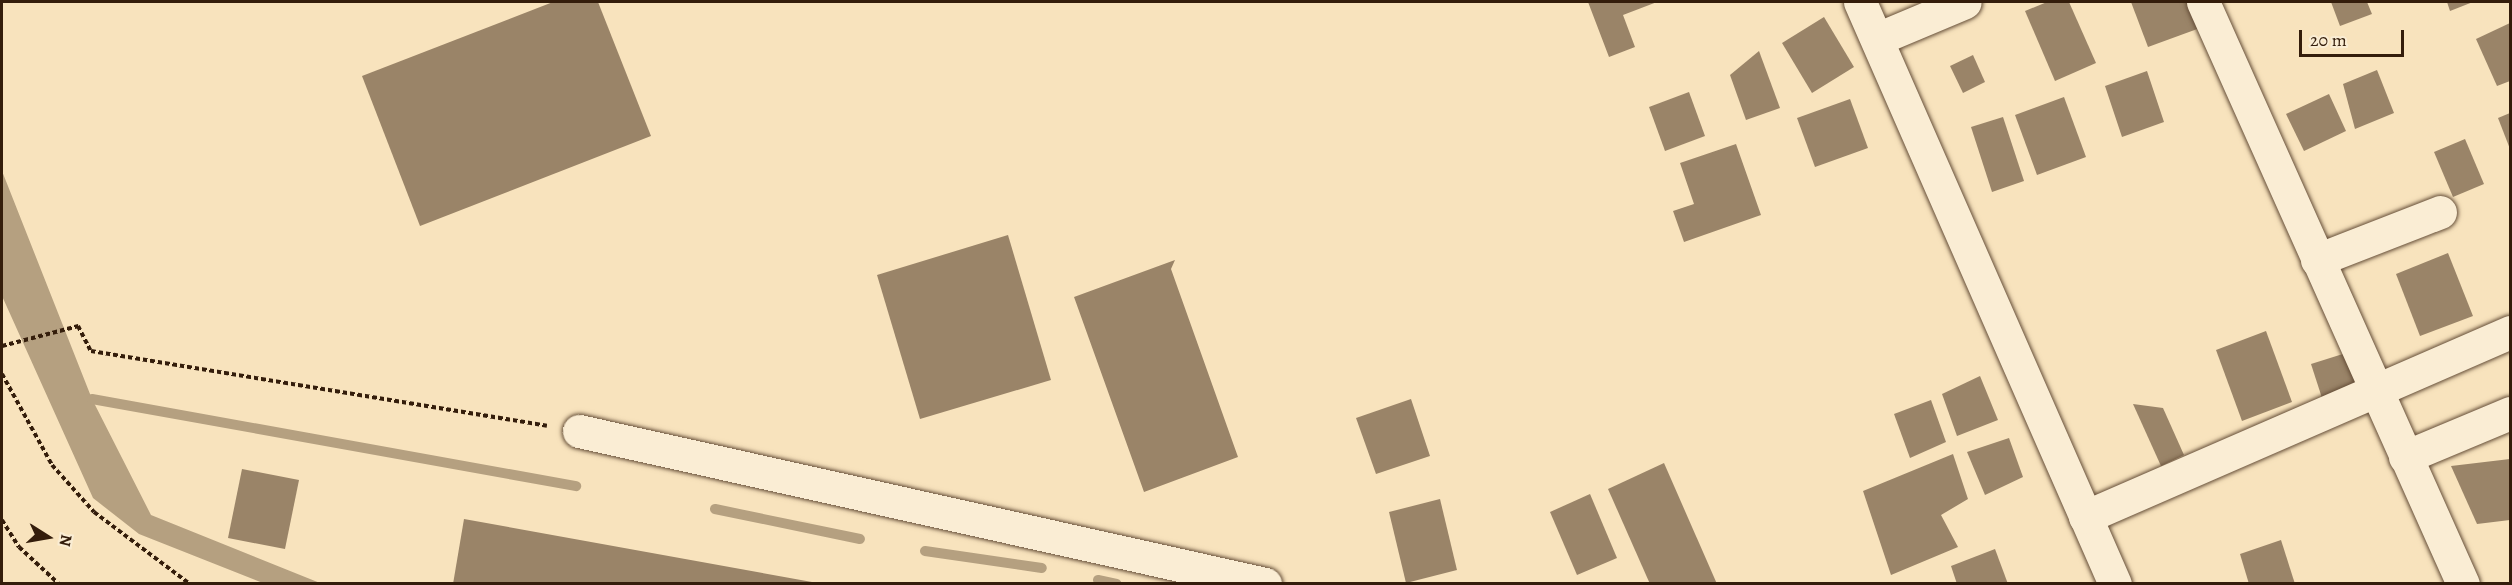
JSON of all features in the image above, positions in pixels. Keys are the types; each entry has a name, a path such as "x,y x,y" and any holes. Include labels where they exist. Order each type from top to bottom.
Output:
{"street":[{"path":"1860,2 2115,584"},
{"path":"1877,39 1965,2"},
{"path":"2203,2 2374,390 2463,584"},
{"path":"2317,260 2440,212"},
{"path":"2085,517 2374,390 2511,333"},
{"path":"2405,457 2511,413"},
{"path":"579,431 1265,584"}],"path":[{"path":"2,346 78,326 91,351 579,431"},
{"path":"2,374 52,465 94,512 190,584"},
{"path":"2,520 20,547 59,584"}],"shaded area":[{"path":"2,171 92,399 151,515 320,583 263,583 139,534 93,498 2,296"}],"building":[{"path":"553,2 598,2 651,136 420,226 362,76"},
{"path":"1588,2 1657,2 1623,15 1635,47 1609,57"},
{"path":"2047,2 2069,2 2096,63 2055,81 2025,11"},
{"path":"2131,2 2190,2 2200,28 2148,47"},
{"path":"2331,2 2367,2 2372,14 2340,26"},
{"path":"2447,2 2473,2 2450,11"},
{"path":"1824,17 1854,67 1812,93 1782,43"},
{"path":"2510,23 2510,81 2497,86 2476,39"},
{"path":"1759,51 1780,108 1746,120 1730,75"},
{"path":"1973,55 1985,82 1963,93 1950,66"},
{"path":"2377,70 2394,113 2355,129 2343,84"},
{"path":"2147,71 2164,122 2122,137 2105,86"},
{"path":"1689,92 1705,136 1665,151 1649,107"},
{"path":"2329,94 2346,131 2304,151 2286,114"},
{"path":"2064,97 2086,157 2037,175 2015,115"},
{"path":"1850,99 1868,148 1815,167 1797,118"},
{"path":"2510,113 2510,149 2498,118"},
{"path":"2003,117 2024,181 1992,192 1971,127"},
{"path":"2465,139 2484,184 2453,197 2434,152"},
{"path":"1736,144 1761,215 1684,242 1673,211 1694,204 1680,163"},
{"path":"1008,235 1051,380 920,419 877,275"},
{"path":"2448,253 2473,316 2420,336 2396,274"},
{"path":"1175,260 1171,269 1238,457 1144,492 1074,297"},
{"path":"2266,331 2292,402 2242,421 2216,350"},
{"path":"2346,353 2358,387 2322,398 2311,364"},
{"path":"1980,376 1998,420 1957,436 1942,394"},
{"path":"1411,399 1430,456 1376,474 1356,418"},
{"path":"1931,400 1946,442 1910,458 1894,414"},
{"path":"2133,404 2163,408 2184,455 2161,466"},
{"path":"2009,438 2023,477 1985,495 1967,452"},
{"path":"1953,454 1968,499 1941,515 1958,547 1891,575 1863,491"},
{"path":"2510,459 2510,520 2477,524 2451,466"},
{"path":"1664,463 1717,584 1650,584 1608,489"},
{"path":"242,469 299,480 285,549 228,538"},
{"path":"1590,494 1617,558 1577,575 1550,512"},
{"path":"1440,499 1457,570 1406,583 1389,512"},
{"path":"464,519 812,582 811,584 453,584"},
{"path":"2281,540 2295,584 2249,584 2240,554"},
{"path":"1995,549 2008,584 1957,584 1951,566"}],"waterway":[{"path":"92,399 576,486"},
{"path":"715,509 860,539"},
{"path":"925,551 1042,568"},
{"path":"1098,580 1117,584"}]}
